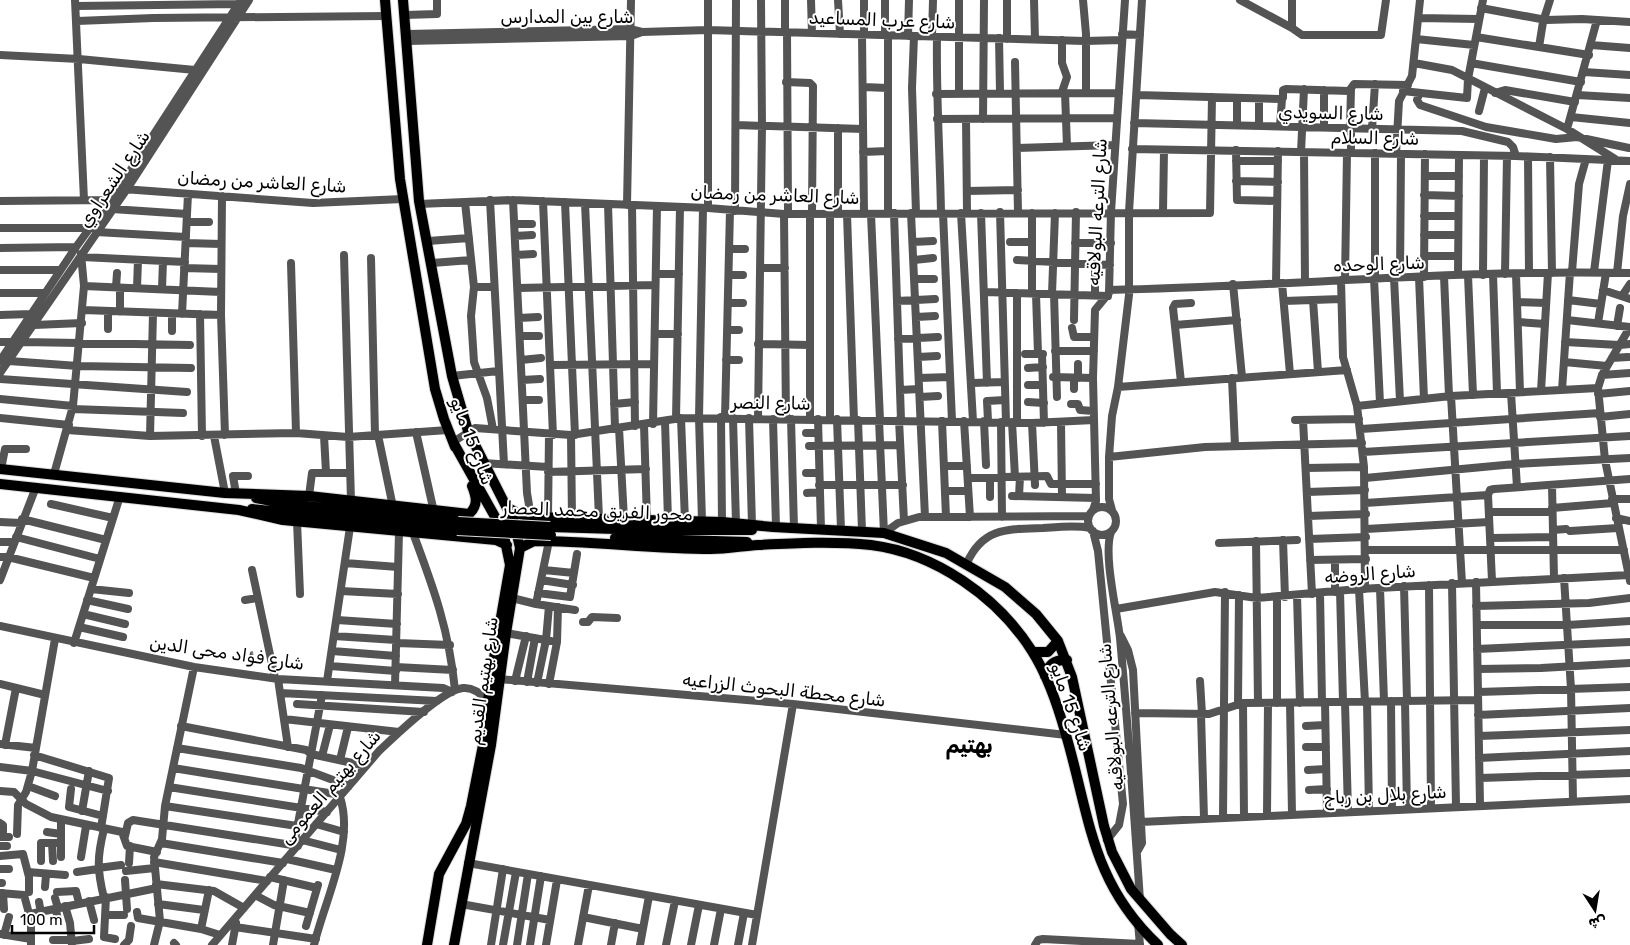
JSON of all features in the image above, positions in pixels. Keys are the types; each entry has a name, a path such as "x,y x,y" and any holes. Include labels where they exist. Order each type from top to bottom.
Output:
{"main road":[{"name":"شارع 15 مايو","path":"385,0 403,199 432,373 448,430 476,496 475,508 469,514"},
{"name":"شارع 15 مايو","path":"403,0 407,38 410,111 419,204 428,241 452,376 468,431"},
{"name":"شارع بهتيم القديم","path":"454,945 491,745 499,679 520,548 517,531 507,508 468,431"},
{"name":"شارع بهتيم القديم","path":"426,945 439,874 470,812 510,565 507,545 500,524 453,442"},
{"path":"0,469 234,494 309,496 434,512 469,514 475,518 478,526 474,535 468,537"},
{"path":"0,484 239,510 297,521 468,537 498,541 507,545"},
{"name":"محور الفريق محمد العصار","path":"234,494 288,504 458,522 650,530 733,531 775,527"},
{"name":"شارع 15 مايو","path":"507,508 531,517 722,522 884,533 924,544 967,563 1021,600 1058,641 1066,660 1107,840 1120,871 1140,900 1182,945"},
{"name":"محور الفريق محمد العصار","path":"239,510 272,510 507,534 732,540 758,545"},
{"path":"531,517 526,530 529,538 534,541"},
{"name":"شارع 15 مايو","path":"520,548 534,541 711,549 758,545 834,543 871,545 916,557 955,576 974,589 1010,622 1033,652 1045,676 1066,735 1099,859 1114,890 1138,923 1158,945"},
{"path":"1033,652 1048,652 1058,641"},
{"path":"1045,676 1049,667 1054,662 1066,660"}],"street":[{"name":"شارع الشعراوي","path":"0,361 76,247 112,209 195,70 249,0"},
{"path":"405,15 437,14 437,0"},
{"path":"631,0 630,205 635,426"},
{"path":"702,522 699,418 708,0"},
{"path":"722,522 729,249 733,211 736,125 736,0"},
{"path":"758,418 762,126 761,0"},
{"path":"785,0 787,127 786,344 794,528"},
{"path":"811,0 812,33"},
{"path":"838,0 840,34"},
{"path":"864,0 863,152 880,420 884,533 904,521 925,517 1002,517 1091,513 1103,507 1112,510 1117,522 1112,532 1102,535 1092,530 1074,526 1003,530 980,544 967,563"},
{"path":"885,0 888,151 897,302 900,445 904,521"},
{"path":"909,0 912,88 913,242 925,517"},
{"path":"932,0 952,421"},
{"path":"959,0 959,94"},
{"path":"983,120 984,0"},
{"path":"1000,92 1007,0"},
{"path":"1034,0 1035,40"},
{"path":"1083,0 1086,41 1086,93"},
{"name":"شارع الترعه البولاقيه","path":"1091,513 1096,498 1093,378 1096,307 1109,293 1116,118 1125,0"},
{"name":"شارع الترعه البولاقيه","path":"1112,510 1109,499 1109,457 1112,416 1118,387 1129,290 1129,212 1142,0"},
{"path":"1240,0 1302,35 1382,35 1386,0"},
{"path":"1292,0 1292,28"},
{"path":"1400,401 1397,278 1399,154 1397,129 1399,101 1414,63 1420,0"},
{"path":"1540,47 1543,22 1546,20 1550,0"},
{"name":"شارع الشعراوي","path":"0,373 81,255 92,230 110,200 123,188 234,18 240,2"},
{"path":"84,200 76,3 240,2"},
{"path":"1369,810 1362,589 1366,559 1365,478 1357,406 1343,357 1341,298 1351,128 1351,89 1354,84 1375,84 1405,88 1419,94 1466,98 1482,4 1546,20 1630,22"},
{"path":"77,21 386,16"},
{"path":"1418,18 1479,19"},
{"path":"1568,129 1598,20"},
{"name":"شارع عرب المساعيد","path":"642,32 708,30 1086,41 1140,35"},
{"name":"شارع بين المدارس","path":"407,38 642,32"},
{"path":"1416,39 1475,41 1540,47 1589,56"},
{"path":"1062,40 1062,63 1067,77 1063,92 1067,146"},
{"path":"1591,45 1630,48"},
{"path":"0,56 79,59 195,70"},
{"path":"1015,62 1018,213"},
{"name":"شارع السلام","path":"1414,63 1446,68 1468,78 1568,129 1617,160"},
{"path":"1471,63 1581,82"},
{"path":"1584,72 1630,75"},
{"path":"786,82 812,84 810,345 814,419 818,433 821,529"},
{"path":"1372,128 1375,84"},
{"path":"862,87 888,88"},
{"path":"1478,111 1486,88"},
{"path":"1280,126 1284,89 1351,89"},
{"path":"1304,89 1302,152 1305,282"},
{"path":"1324,90 1324,127"},
{"path":"1496,93 1505,90 1576,99 1630,98"},
{"path":"936,94 1000,92 1119,93"},
{"path":"1419,94 1417,100 1420,105 1473,128 1556,139 1577,136 1629,148"},
{"path":"1137,95 1282,99"},
{"path":"1212,97 1212,151"},
{"path":"1237,98 1237,125"},
{"path":"1259,99 1259,126"},
{"path":"1571,117 1630,123"},
{"path":"937,120 1116,118"},
{"path":"966,120 967,191 964,213 972,383 968,421 967,466 970,517"},
{"name":"شارع السويدي","path":"1134,123 1397,129 1473,128 1508,142 1513,147 1516,156"},
{"path":"736,125 863,129"},
{"path":"838,128 834,214 834,419 839,445 842,530"},
{"path":"1017,148 1115,145"},
{"name":"شارع السلام","path":"1132,149 1528,156 1630,161"},
{"path":"1163,212 1164,150"},
{"path":"1236,150 1237,200 1277,200"},
{"path":"863,152 888,151"},
{"name":"شارع العاشر من رمضان","path":"419,204 513,200 705,208 786,214 1210,213 1212,151"},
{"path":"1278,151 1279,283 1284,301 1290,374"},
{"path":"1375,153 1375,278 1380,403"},
{"path":"1424,399 1422,277 1425,154"},
{"path":"1458,275 1459,155"},
{"path":"1483,275 1484,156"},
{"path":"1505,274 1507,156"},
{"path":"1528,156 1529,273"},
{"path":"1541,391 1546,303 1550,273 1550,157"},
{"path":"1562,390 1578,184 1586,159"},
{"path":"1594,272 1608,160"},
{"path":"1236,161 1278,161"},
{"path":"1424,176 1459,176"},
{"path":"1236,181 1278,182"},
{"path":"1617,273 1623,216 1630,184"},
{"name":"شارع العاشر من رمضان","path":"123,188 313,203 403,199"},
{"path":"967,191 1018,190"},
{"path":"182,314 188,194"},
{"path":"1424,195 1459,196"},
{"path":"222,196 221,315 225,435"},
{"path":"0,201 110,200"},
{"path":"490,200 498,371 497,430"},
{"path":"513,200 527,492 531,517"},
{"path":"544,201 551,364 548,517"},
{"path":"465,202 474,287 471,316 477,373 497,430 504,464"},
{"path":"565,202 572,364 572,518"},
{"path":"585,203 599,518"},
{"path":"608,204 614,404 624,519"},
{"path":"653,424 658,206"},
{"path":"680,207 679,419 685,521"},
{"path":"112,209 209,222"},
{"path":"1000,212 1005,400 1017,477 1016,496 1096,498"},
{"path":"1055,212 1053,294 1057,397"},
{"path":"1076,212 1073,336 1076,338 1094,338"},
{"path":"981,213 987,383"},
{"path":"1032,213 1032,260 1038,337 1043,367 1044,423"},
{"path":"847,214 862,531"},
{"path":"1424,216 1458,216"},
{"path":"515,224 532,224"},
{"path":"0,228 92,230 221,244"},
{"path":"1424,235 1458,235"},
{"path":"515,236 532,236"},
{"path":"428,241 469,238"},
{"path":"913,242 933,241"},
{"path":"1010,242 1032,242"},
{"path":"1075,243 1111,243"},
{"path":"0,248 76,247"},
{"path":"729,249 745,248"},
{"path":"516,255 534,254"},
{"path":"54,474 73,407 76,385 84,286 81,255 163,261 221,269"},
{"path":"344,255 351,502"},
{"path":"1424,256 1458,256"},
{"path":"371,258 376,435 393,507"},
{"path":"914,260 933,258"},
{"path":"983,259 1000,258"},
{"path":"137,288 138,260"},
{"path":"432,263 472,260"},
{"path":"1017,260 1110,265"},
{"path":"162,289 163,261"},
{"path":"291,262 296,433"},
{"path":"1095,264 1095,295"},
{"path":"760,268 785,268"},
{"path":"0,270 60,270"},
{"name":"شارع الوحده","path":"984,292 1095,295 1129,290 1375,278 1571,272 1630,273"},
{"path":"117,273 120,312"},
{"path":"1598,323 1606,273"},
{"path":"656,274 679,274"},
{"path":"1492,274 1497,394"},
{"path":"1516,274 1520,392"},
{"path":"729,275 743,275"},
{"path":"1468,275 1473,395"},
{"path":"1444,276 1462,583"},
{"path":"915,279 934,279"},
{"path":"1233,284 1242,378"},
{"path":"1603,290 1626,298 1630,284"},
{"path":"518,288 656,285"},
{"path":"84,286 221,292"},
{"path":"474,287 494,287"},
{"path":"693,289 702,289"},
{"path":"0,293 45,293"},
{"path":"1002,517 1001,441 1009,422 1016,293"},
{"path":"1284,301 1341,298"},
{"path":"897,302 935,299"},
{"path":"1312,300 1318,372"},
{"path":"1568,300 1601,304"},
{"path":"1517,302 1546,303"},
{"path":"728,303 743,303"},
{"path":"1180,382 1174,306 1191,303"},
{"path":"1618,326 1620,308"},
{"path":"83,310 221,315"},
{"path":"108,312 108,329"},
{"path":"150,436 153,313"},
{"path":"0,315 31,314"},
{"path":"172,314 172,331"},
{"path":"200,314 202,436"},
{"path":"916,317 935,316"},
{"path":"519,318 538,317"},
{"path":"1175,325 1237,320"},
{"path":"1567,320 1630,327 1602,375 1598,391 1608,481 1618,528 1626,548 1629,575"},
{"path":"1518,322 1545,324"},
{"path":"34,325 82,323"},
{"path":"727,330 740,330"},
{"path":"654,334 678,334"},
{"path":"520,336 539,336"},
{"path":"898,339 938,337"},
{"path":"1029,338 1038,337"},
{"path":"0,342 13,342"},
{"path":"23,342 190,345"},
{"path":"1565,342 1630,344"},
{"path":"758,344 810,345"},
{"path":"1025,354 1094,351"},
{"path":"918,357 938,356"},
{"path":"521,360 541,358"},
{"path":"1612,358 1628,358"},
{"path":"726,360 738,360"},
{"path":"987,361 1004,360"},
{"path":"9,361 78,366 191,368"},
{"path":"1564,362 1607,366"},
{"path":"551,364 654,364"},
{"path":"1074,389 1078,364"},
{"path":"1028,368 1043,367"},
{"path":"1118,387 1347,370"},
{"path":"452,376 498,371"},
{"path":"1602,375 1630,373"},
{"path":"919,378 950,376"},
{"path":"1028,385 1056,377 1093,378"},
{"path":"1232,378 1235,446"},
{"path":"0,379 187,392"},
{"path":"522,380 540,379"},
{"path":"972,383 1004,382"},
{"path":"900,390 938,396"},
{"path":"1357,406 1450,396 1520,392 1562,390 1630,392"},
{"path":"1511,393 1517,487"},
{"path":"0,399 73,407 183,413"},
{"path":"523,400 539,400"},
{"path":"986,465 987,401 1005,400"},
{"path":"614,404 635,402"},
{"path":"1028,402 1044,402"},
{"path":"1071,404 1078,404 1080,410 1094,411"},
{"path":"1360,429 1512,417 1630,414"},
{"path":"726,417 735,455 736,524"},
{"name":"شارع النصر","path":"468,431 475,428 573,435 679,419 726,417 1032,423 1094,420"},
{"path":"0,418 150,436 296,433 348,437 448,430"},
{"path":"749,418 752,525"},
{"path":"773,418 775,527"},
{"path":"1295,420 1359,419"},
{"path":"1304,420 1310,560 1316,593 1326,725 1327,812"},
{"path":"665,421 668,520"},
{"path":"942,421 946,517"},
{"path":"1032,423 1035,485"},
{"path":"1061,423 1058,465 1062,484 1062,497"},
{"path":"644,425 647,520"},
{"path":"453,442 468,431"},
{"path":"416,432 434,512"},
{"path":"806,433 818,433"},
{"path":"214,436 234,494"},
{"path":"324,436 326,472"},
{"path":"1363,452 1630,436"},
{"path":"985,441 1001,441"},
{"path":"1109,457 1205,447 1362,443"},
{"path":"809,446 900,445"},
{"path":"0,469 4,450 26,449"},
{"path":"735,455 750,454"},
{"path":"1365,478 1516,464 1630,458"},
{"path":"483,463 571,472 646,469"},
{"path":"944,466 967,466"},
{"path":"1306,468 1364,467"},
{"path":"309,496 312,473 349,473"},
{"path":"806,473 819,473"},
{"path":"234,494 233,476 248,476"},
{"path":"968,478 1048,476 1051,484 1096,484"},
{"path":"990,478 990,497"},
{"path":"1492,581 1488,495 1492,489 1630,479"},
{"path":"807,493 840,485 902,485"},
{"path":"1552,485 1554,578"},
{"path":"0,580 4,557 15,540 36,487"},
{"path":"736,489 751,488"},
{"path":"1307,492 1365,490"},
{"path":"945,491 968,491"},
{"path":"1366,503 1488,495"},
{"path":"74,643 120,496"},
{"path":"1489,512 1552,510 1630,499"},
{"path":"51,504 113,518"},
{"path":"1091,513 1092,530"},
{"path":"1308,516 1366,514"},
{"path":"1616,518 1630,521"},
{"path":"0,522 21,521 106,540"},
{"path":"297,521 300,594"},
{"path":"1310,539 1489,522"},
{"path":"327,681 350,527"},
{"path":"1490,538 1568,530 1618,528"},
{"name":"شارع الترعه البولاقيه","path":"1092,530 1098,552 1123,809 1119,825 1107,840"},
{"path":"396,685 399,532"},
{"name":"شارع الترعه البولاقيه","path":"1112,532 1108,546 1119,634 1140,900"},
{"path":"413,533 440,606 450,645 453,691 471,689 489,702"},
{"path":"0,542 15,540 100,559"},
{"path":"1277,703 1284,540"},
{"path":"1219,543 1297,540"},
{"path":"536,604 549,541"},
{"path":"1256,542 1258,703"},
{"path":"1366,550 1554,551 1626,548"},
{"path":"538,593 570,597 576,554"},
{"path":"4,557 94,578"},
{"path":"1310,560 1366,559"},
{"path":"1335,560 1344,702 1348,812"},
{"path":"345,563 398,567"},
{"path":"252,570 280,692 288,747"},
{"path":"544,570 574,573"},
{"name":"شارع الروضه","path":"1116,609 1216,592 1257,598 1452,583 1629,575"},
{"path":"1564,578 1572,712 1573,801"},
{"path":"541,580 573,585"},
{"path":"1476,582 1480,805"},
{"path":"1452,583 1456,806"},
{"path":"1429,585 1431,807"},
{"path":"1404,586 1407,809"},
{"path":"1380,588 1392,809"},
{"path":"91,589 129,593"},
{"path":"341,591 398,594"},
{"path":"1223,818 1225,592"},
{"path":"1297,595 1300,702"},
{"path":"1239,596 1244,816"},
{"path":"245,600 258,598"},
{"path":"512,598 575,610"},
{"path":"1476,606 1566,604 1630,598"},
{"path":"87,600 128,609"},
{"path":"537,683 546,640 549,606"},
{"path":"548,684 557,642 558,608"},
{"path":"83,614 125,624"},
{"path":"583,622 588,622 592,617 618,618"},
{"path":"336,620 397,624"},
{"path":"1477,625 1568,625 1630,621"},
{"name":"شارع فؤاد محى الدين","path":"0,626 194,667 277,678 443,688 453,691"},
{"path":"79,627 122,637"},
{"path":"506,633 557,642"},
{"path":"1119,634 1126,645 1132,662 1142,843 1137,852"},
{"path":"334,636 450,645"},
{"path":"515,681 526,636"},
{"path":"7,835 21,799 26,794 32,771 55,638"},
{"path":"526,682 535,638"},
{"path":"1477,649 1630,642"},
{"path":"332,651 396,656"},
{"path":"1478,669 1570,667 1630,663"},
{"path":"330,666 453,670"},
{"path":"156,943 160,921 154,865 161,843 165,806 194,667"},
{"name":"شارع محطة البحوث الزراعيه","path":"499,679 793,704 1066,735"},
{"path":"1200,681 1204,818"},
{"path":"0,684 45,695"},
{"path":"1136,713 1202,714 1224,710 1241,704 1454,700 1478,696 1571,689 1630,687"},
{"path":"16,688 3,744 35,752 108,777 110,781 103,816 98,869 105,897 104,937 115,939"},
{"name":"شارع بهتيم العمومى","path":"212,945 366,766 399,732 437,701 453,691"},
{"path":"280,692 437,701"},
{"path":"298,844 297,826 322,695"},
{"path":"1267,816 1268,703"},
{"path":"1290,703 1292,814"},
{"path":"297,704 424,712"},
{"path":"752,945 793,704"},
{"path":"1478,716 1630,708"},
{"path":"284,719 399,732"},
{"path":"322,756 330,725"},
{"path":"1306,726 1326,725"},
{"path":"182,726 306,750 311,754 366,766"},
{"path":"340,760 348,727"},
{"path":"1479,736 1630,730"},
{"path":"1306,747 1326,747"},
{"path":"177,748 308,770 349,786"},
{"path":"1479,758 1572,755 1630,750"},
{"path":"70,781 72,766"},
{"path":"0,767 32,771 108,792"},
{"path":"173,768 304,788 340,796 344,815 341,850 315,942 276,933 235,927"},
{"path":"1308,770 1326,769"},
{"path":"82,811 89,772"},
{"path":"1480,778 1630,773"},
{"path":"28,786 55,796"},
{"path":"169,787 327,812"},
{"path":"71,790 68,807 103,816"},
{"path":"1309,790 1327,790"},
{"path":"0,791 14,792 21,799 43,813 61,820 121,832 125,836"},
{"name":"شارع بلال بن رباح","path":"1141,822 1630,799"},
{"path":"165,806 297,826"},
{"path":"61,820 63,845 61,857"},
{"path":"157,852 125,844 128,823 132,820 162,826 341,850"},
{"path":"0,823 3,825 7,835"},
{"path":"316,824 344,832"},
{"path":"86,826 79,857 78,872 125,866 154,865 318,885 306,926"},
{"path":"47,832 61,834"},
{"path":"52,843 53,861"},
{"path":"161,843 336,870"},
{"path":"41,862 41,844 63,845"},
{"path":"125,866 130,846"},
{"path":"0,856 22,853 28,872 29,892"},
{"path":"468,863 757,915"},
{"path":"0,869 9,870"},
{"path":"491,945 503,870"},
{"path":"28,872 46,875 65,875"},
{"path":"504,945 516,872"},
{"path":"517,945 528,874"},
{"path":"45,887 46,875"},
{"path":"530,945 541,876"},
{"path":"106,915 126,912 125,880"},
{"path":"273,945 284,880"},
{"path":"546,945 557,880"},
{"path":"578,945 589,885"},
{"path":"30,914 156,886 209,890 244,908"},
{"path":"72,942 56,894 72,887 77,892 79,903"},
{"path":"201,929 209,890"},
{"path":"4,910 1,893 23,894 30,914 31,942 2,934 9,917"},
{"path":"255,895 280,906 310,913"},
{"path":"640,945 649,896"},
{"path":"666,945 675,900"},
{"path":"89,901 94,920"},
{"path":"39,902 41,913"},
{"path":"158,904 204,910"},
{"path":"461,904 550,920"},
{"path":"691,945 699,905"},
{"path":"58,920 60,908"},
{"path":"714,945 721,909"},
{"path":"137,912 138,918 201,929 220,935"},
{"path":"738,945 744,913"},
{"path":"232,945 237,916"},
{"path":"583,917 643,929"},
{"path":"611,945 615,923"},
{"path":"1035,945 1038,940 1043,939 1069,943 1140,944 1138,923"},
{"path":"124,944 129,939 130,926"},
{"path":"54,940 72,942 89,939"}],"district":[{"name":"بهتيم","path":"969,745"}]}
